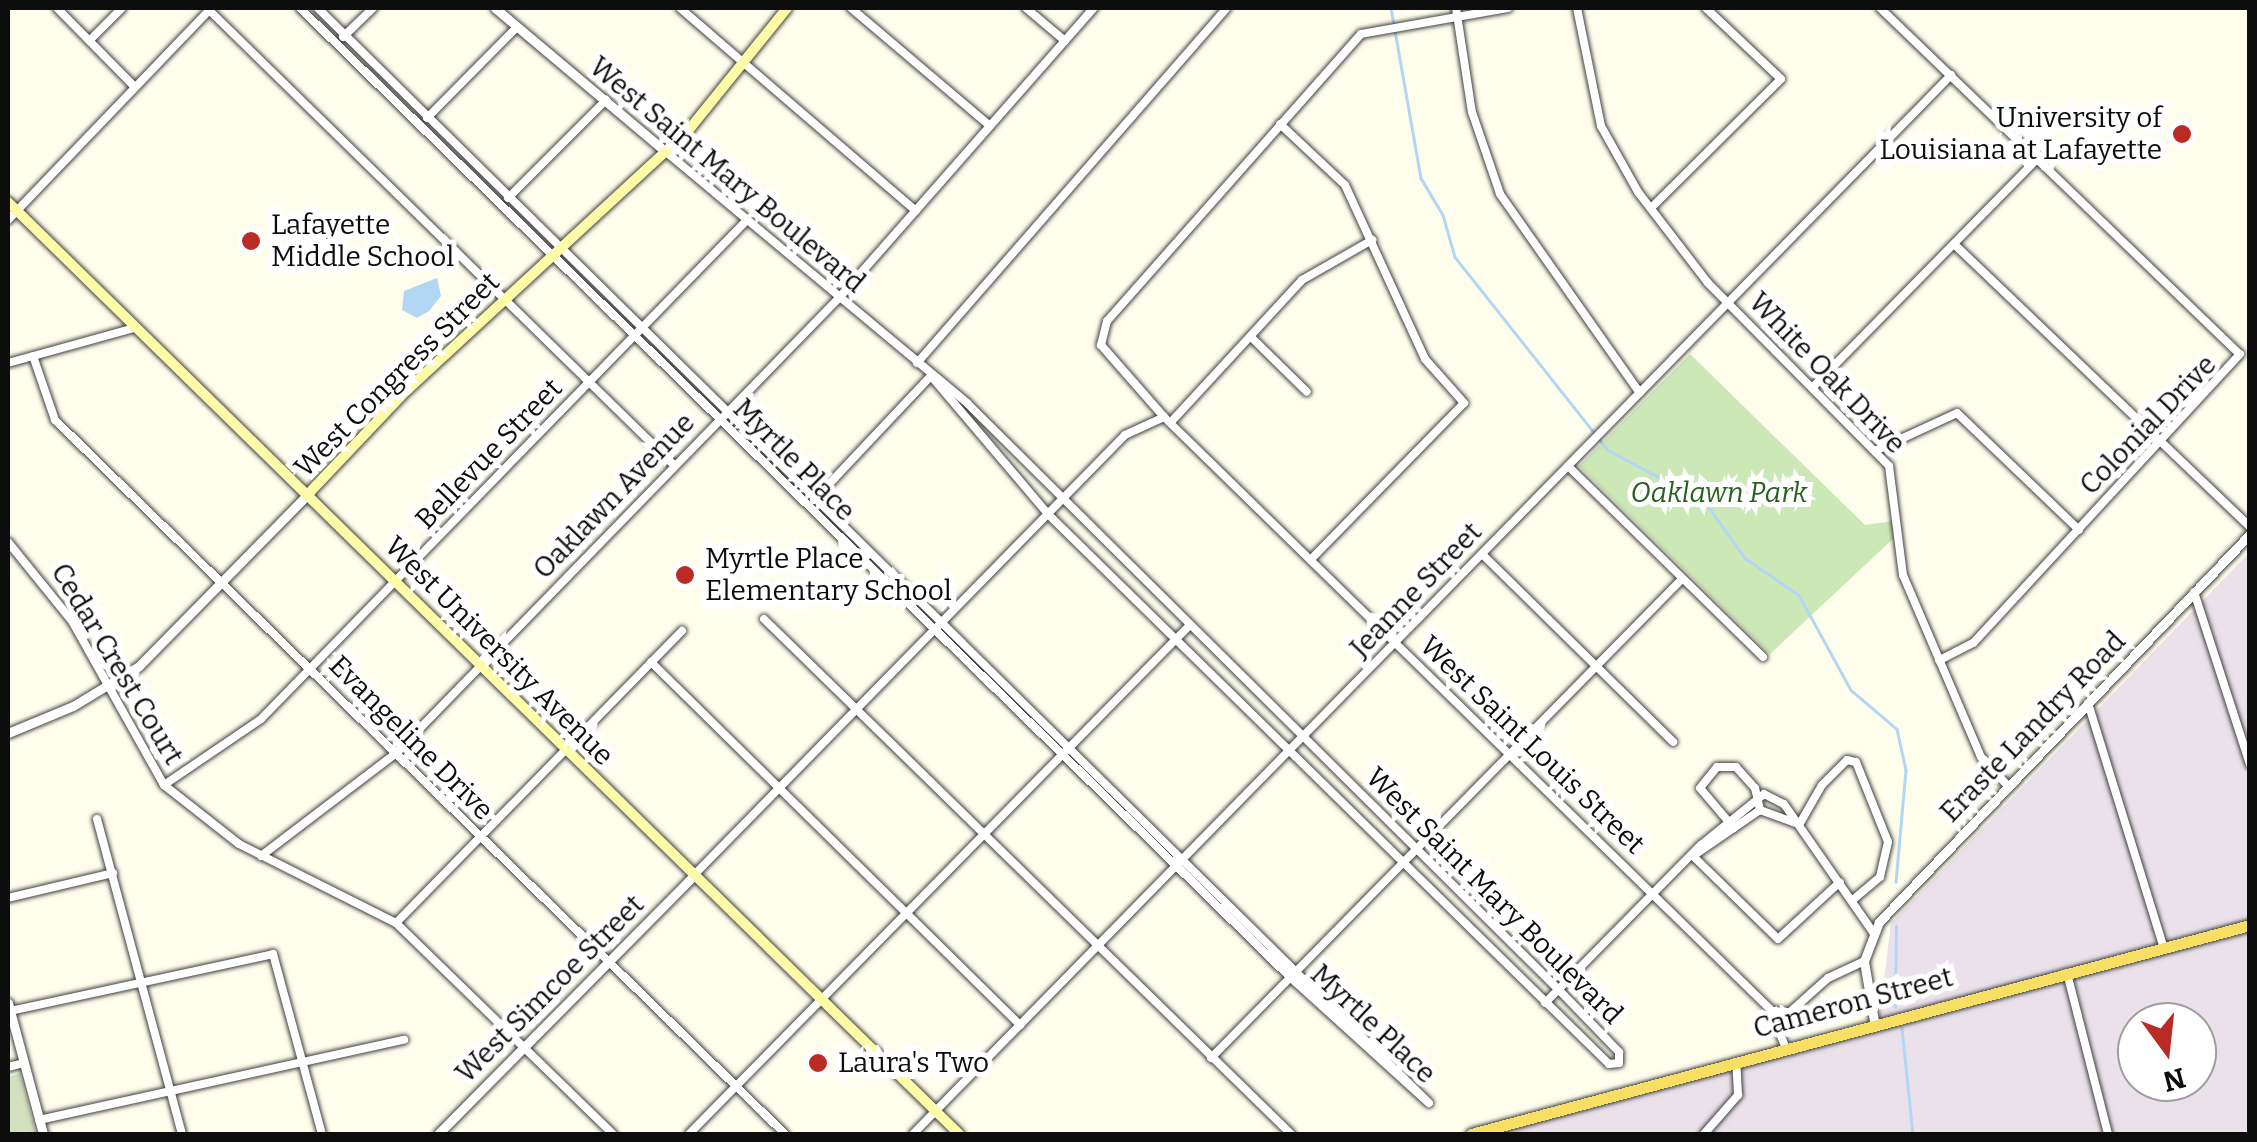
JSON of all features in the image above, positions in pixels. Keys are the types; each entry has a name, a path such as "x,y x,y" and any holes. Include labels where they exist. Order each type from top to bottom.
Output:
{"main road":[{"name":"West Congress Street","path":"311,491 504,299 666,152 787,8"},
{"name":"West University Avenue","path":"10,210 311,491 480,666 958,1134"},
{"name":"Cameron Street","path":"1472,1134 1874,1021 2250,925"}],"street":[{"path":"57,8 134,86"},
{"path":"90,40 122,8"},
{"path":"10,210 210,8 675,466"},
{"name":"Myrtle Place","path":"300,8 502,205 556,250 644,327 1186,856 1428,1103 1291,978 635,336 556,250 511,196 318,8"},
{"path":"337,44 372,8"},
{"name":"West Saint Mary Boulevard","path":"494,8 931,376 1558,989 1619,1052 1618,1063 1609,1064 1048,514 931,376"},
{"path":"680,8 916,211"},
{"path":"850,8 990,126"},
{"path":"1026,8 1065,41"},
{"name":"Oaklawn Avenue","path":"261,856 394,754 838,299 1094,8"},
{"path":"917,363 1227,8"},
{"path":"1312,559 1464,403 1425,358 1345,185 1280,124 1365,31 1456,11 1508,8"},
{"name":"White Oak Drive","path":"1576,8 1601,126 1652,208 1728,303 1877,450 1896,489 1900,566 1981,757 2008,786"},
{"path":"1652,208 1781,79 1706,8"},
{"name":"Colonial Drive","path":"1880,8 2240,354 2163,443 1972,643 1939,660"},
{"path":"1456,11 1472,112 1500,194 1640,393"},
{"path":"420,125 517,27"},
{"name":"Jeanne Street","path":"913,1134 1951,75"},
{"path":"502,205 606,100"},
{"name":"West Saint Louis Street","path":"1280,124 1100,338 1113,364 1770,1009"},
{"path":"1813,387 2038,158"},
{"name":"Bellevue Street","path":"164,786 242,734 310,669 746,221"},
{"path":"694,875 1125,434 1168,420 1314,269 1372,240"},
{"path":"1954,244 2250,530"},
{"path":"8,363 134,328"},
{"path":"1251,337 1308,392"},
{"name":"Evangeline Drive","path":"33,356 55,420 785,1134"},
{"path":"808,506 931,376"},
{"path":"1877,450 1953,411 2080,530"},
{"path":"1568,466 1763,657"},
{"name":"West Congress Street","path":"8,733 109,687 223,586 311,491"},
{"name":"Eraste Landry Road","path":"1874,1021 1864,961 1873,932 2250,530"},
{"name":"Cedar Crest Court","path":"8,542 48,586 164,786 261,856 396,922 614,1134"},
{"path":"1482,554 1673,742"},
{"path":"1211,1058 1681,580"},
{"path":"2194,592 2250,764"},
{"path":"764,619 1290,1134"},
{"path":"689,1134 1188,627"},
{"path":"396,922 682,630"},
{"path":"651,662 1020,1025"},
{"path":"2088,703 2164,948"},
{"path":"1798,824 1822,785 1846,760 1856,762 1888,842 1876,882 1853,900"},
{"path":"1730,825 1700,788 1716,767 1736,767 1758,796 1760,810"},
{"path":"1758,796 1778,799 1873,932"},
{"path":"1546,1002 1652,894 1758,796"},
{"path":"1730,825 1760,810 1798,824"},
{"path":"97,819 182,1134"},
{"path":"1692,856 1778,939 1840,882"},
{"path":"8,898 113,874"},
{"name":"West Simcoe Street","path":"438,1134 694,875"},
{"path":"42,1134 9,1007 273,954 322,1134"},
{"path":"1770,1009 1790,1012 1828,978 1864,961"},
{"path":"2067,973 2108,1134"},
{"path":"1770,1009 1785,1046"},
{"path":"38,1120 404,1040"},
{"path":"1704,1134 1738,1095 1736,1060"},
{"path":"8,1068 24,1063"}],"shaded area":[{"path":"2249,553 2249,1134 1464,1134 1878,1030 1891,923"}],"green space":[{"name":"Oaklawn Park","path":"1690,354 1865,525 1893,521 1896,536 1770,654 1579,466"},
{"path":"20,1073 36,1134 8,1134 8,1077"}],"water":[{"path":"437,278 441,296 429,311 417,318 402,310 404,291"}],"waterway":[{"path":"1391,8 1421,178 1443,215 1455,257 1608,450 1705,502 1745,558 1799,595 1851,690 1897,729 1906,770 1896,882"},
{"path":"1895,1007 1896,926"},
{"path":"1902,1028 1913,1134"}],"place":[{"name":"University of Louisiana at Lafayette","path":"2182,134"},
{"name":"Lafayette Middle School","path":"251,241"},
{"name":"Myrtle Place Elementary School","path":"685,575"},
{"name":"Laura's Two","path":"818,1063"}]}
